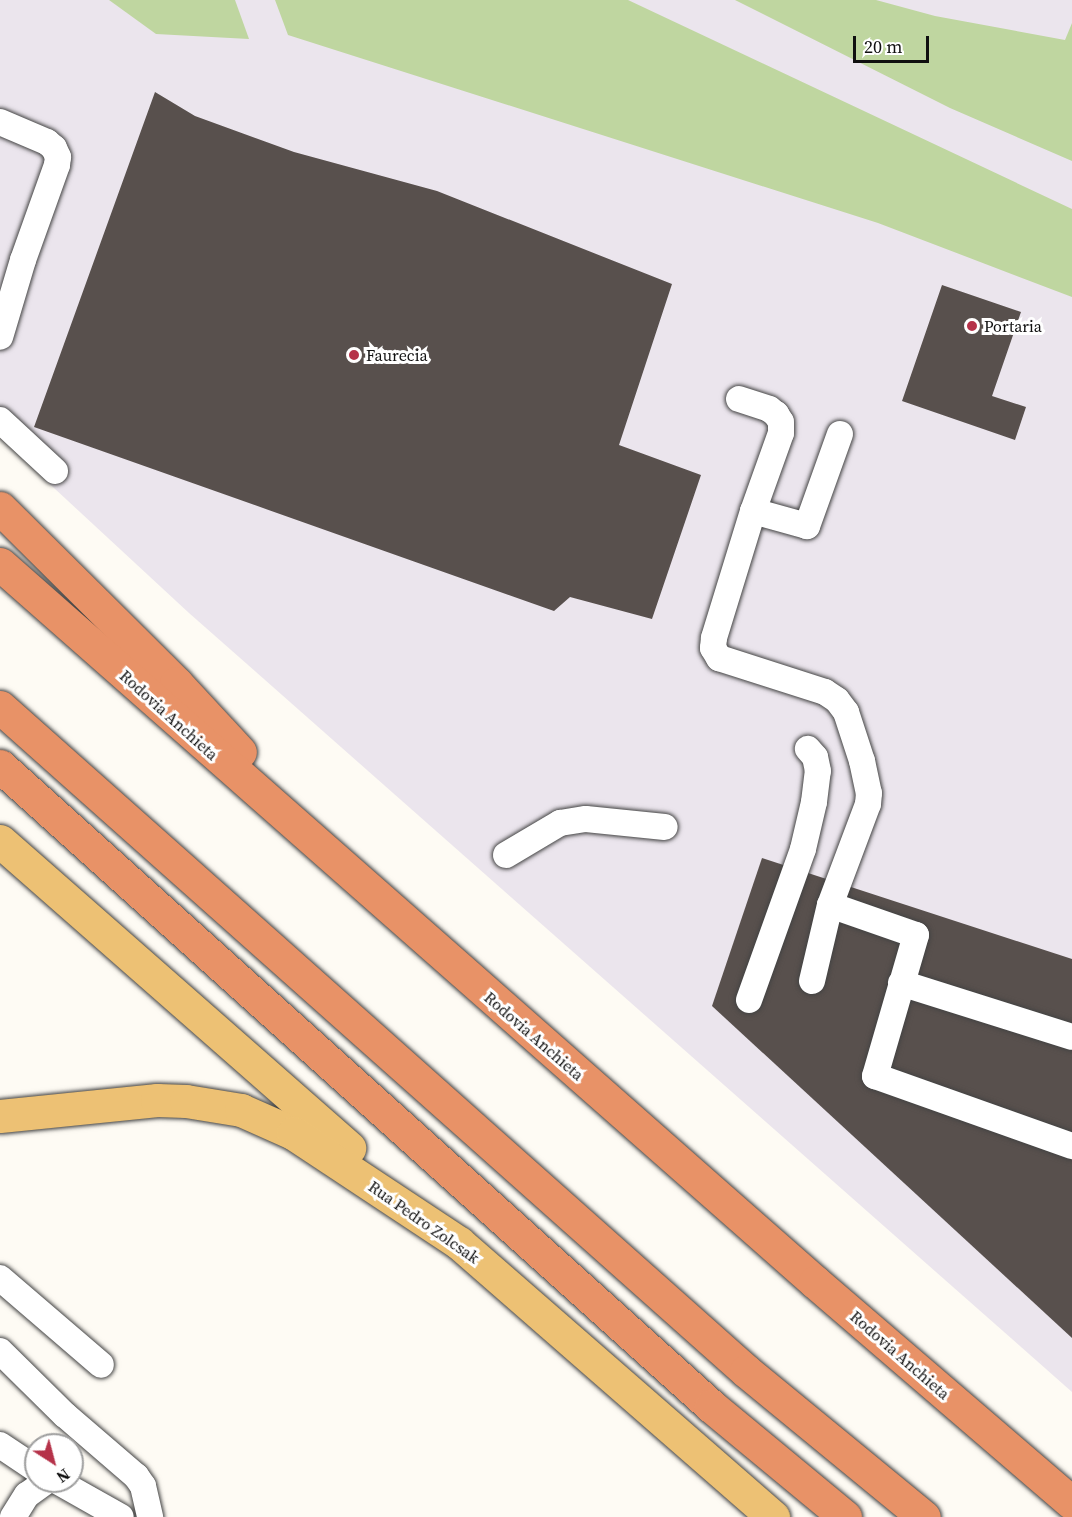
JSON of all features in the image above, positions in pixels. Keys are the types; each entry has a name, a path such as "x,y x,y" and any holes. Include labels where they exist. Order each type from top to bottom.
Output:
{"highway":[{"path":"0,508 176,683 372,894"},
{"name":"Rodovia Anchieta","path":"0,564 372,894 1072,1503"},
{"path":"0,707 746,1371 924,1517"},
{"path":"0,766 711,1406 845,1517"}],"main road":[{"path":"0,841 249,1063 459,1243"},
{"name":"Rua Pedro Zolcsak","path":"0,1116 157,1100 186,1101 241,1110 293,1133 459,1243 773,1517"}],"street":[{"path":"0,122 47,142 54,148 58,157 0,334"},
{"path":"739,399 769,409 776,414 780,422 781,433 753,511 714,638 713,648 719,658 825,692 837,700 846,712 866,778 868,804 830,905 812,981"},
{"path":"0,420 55,471"},
{"path":"753,511 807,526 840,434"},
{"path":"749,1000 803,849 814,802 818,771 815,757 808,749"},
{"path":"506,855 560,824 586,819 665,827"},
{"path":"830,905 916,935 875,1076 1072,1146"},
{"path":"901,983 1072,1037"},
{"path":"0,1278 101,1365"},
{"path":"0,1351 65,1415 136,1476 143,1486 150,1517"},
{"path":"0,1446 24,1463"},
{"path":"0,1465 24,1470"},
{"path":"0,1503 13,1517 28,1493"},
{"path":"78,1493 121,1517"}],"shaded area":[{"path":"0,0 1072,0 1072,1392 189,613 27,463 0,429"}],"green space":[{"path":"109,0 235,0 249,39 156,34"},
{"path":"275,0 628,0 1072,209 1072,297 878,223 288,35"},
{"path":"735,0 876,0 935,16 1065,40 1072,23 1072,161 950,108"}],"building":[{"name":"Faurecia","path":"155,92 195,116 294,152 437,191 672,284 619,445 701,475 652,619 570,597 554,611 34,427"},
{"name":"Portaria","path":"942,285 1021,312 992,396 1026,407 1015,440 902,401"},
{"path":"762,858 1072,959 1072,1338 712,1006"}],"place":[{"name":"Portaria","path":"972,326"},
{"name":"Faurecia","path":"354,355"}]}
